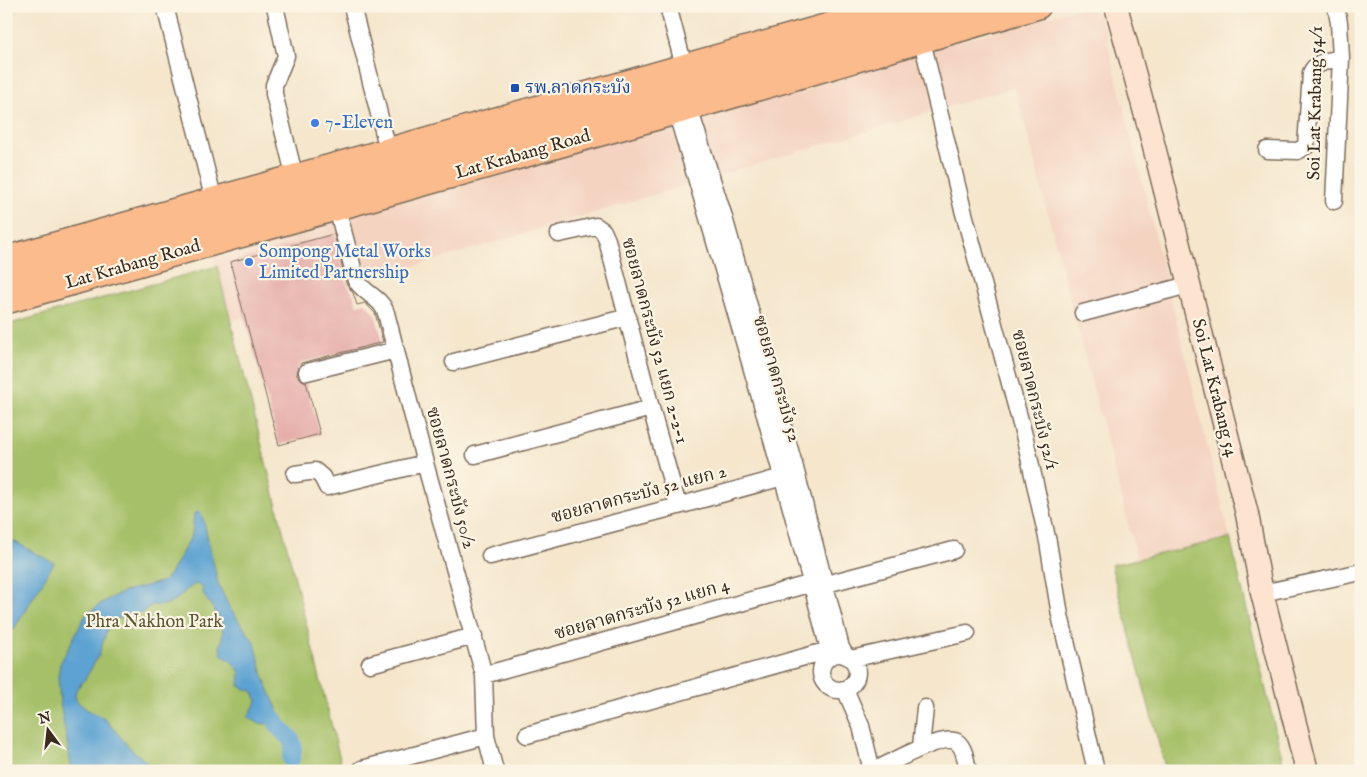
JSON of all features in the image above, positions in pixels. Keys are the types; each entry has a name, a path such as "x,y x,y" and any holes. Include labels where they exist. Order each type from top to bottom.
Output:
{"main road":[{"path":"6,247 854,6"},
{"path":"6,259 899,6"},
{"path":"6,280 968,6"},
{"name":"Lat Krabang Road","path":"6,301 683,110 1038,6"},
{"name":"Soi Lat Krabang 54","path":"1116,6 1247,514 1262,593 1306,771"}],"street":[{"path":"165,6 211,190"},
{"path":"275,6 286,56 274,85 274,94 292,166"},
{"path":"352,6 385,138"},
{"path":"668,6 681,55"},
{"name":"Soi Lat Krabang 54/1","path":"1334,201 1341,58 1336,6"},
{"name":"ซอยลาดกระบัง 52/1","path":"922,41 962,206 1025,439 1048,542 1060,615 1096,771"},
{"path":"1267,150 1298,150 1306,146 1313,67 1319,63 1341,58"},
{"name":"ซอยลาดกระบัง 52","path":"683,110 723,214 818,583 841,648 855,665 857,672 851,685 845,689 829,688 820,675 821,667 827,655 818,583"},
{"name":"ซอยลาดกระบัง 50/2","path":"338,208 356,280 384,308 396,350 424,463 484,675 486,736 495,771"},
{"name":"ซอยลาดกระบัง 52 แยก 2-2-1","path":"559,234 596,226 603,231 607,240 678,506"},
{"path":"1083,313 1188,285"},
{"path":"454,362 628,316"},
{"path":"307,372 396,350"},
{"path":"475,455 651,408"},
{"path":"294,474 315,471 322,477 327,487 424,463"},
{"name":"ซอยลาดกระบัง 52 แยก 2","path":"490,556 678,506 789,472"},
{"name":"ซอยลาดกระบัง 52 แยก 4","path":"484,675 818,583 830,583 954,550"},
{"path":"1262,593 1361,572"},
{"path":"527,735 827,655 840,653 849,657 967,633"},
{"path":"370,664 474,636"},
{"path":"845,689 861,726 873,771 921,747 949,740 954,740 963,749 968,771"},
{"path":"921,747 924,708"},
{"path":"360,771 362,768 486,736"}],"shaded area":[{"path":"1085,6 1092,6 1102,19 1230,538 1137,558 1015,87 231,321 212,250"}],"green space":[{"name":"Phra Nakhon Park","path":"217,266 343,771 6,771 6,325"},
{"path":"1230,538 1285,771 1166,771 1111,565"}],"water":[{"path":"200,512 218,583 229,607 255,643 263,676 278,711 276,721 262,724 248,717 257,701 253,692 239,686 240,672 232,662 222,655 220,648 223,633 222,622 203,594 202,586 196,584 173,602 152,605 141,613 119,618 108,626 99,655 76,690 75,697 78,702 86,709 105,719 130,748 157,771 72,771 60,702 58,677 60,664 85,616 103,602 123,592 164,581 192,535 194,513"},
{"path":"6,537 54,563 13,631 6,606 8,580 6,570"}],"building":[{"path":"334,234 346,283 353,293 357,305 365,303 375,313 383,342 301,363 297,375 306,382 320,434 279,445 230,262"}],"waterway":[{"path":"276,721 293,744 291,759"}],"place":[{"name":"รพ.ลาดกระบัง","path":"515,88"},
{"name":"7-Eleven","path":"315,123"},
{"name":"Sompong Metal Works Limited Partnership","path":"249,262"}]}
